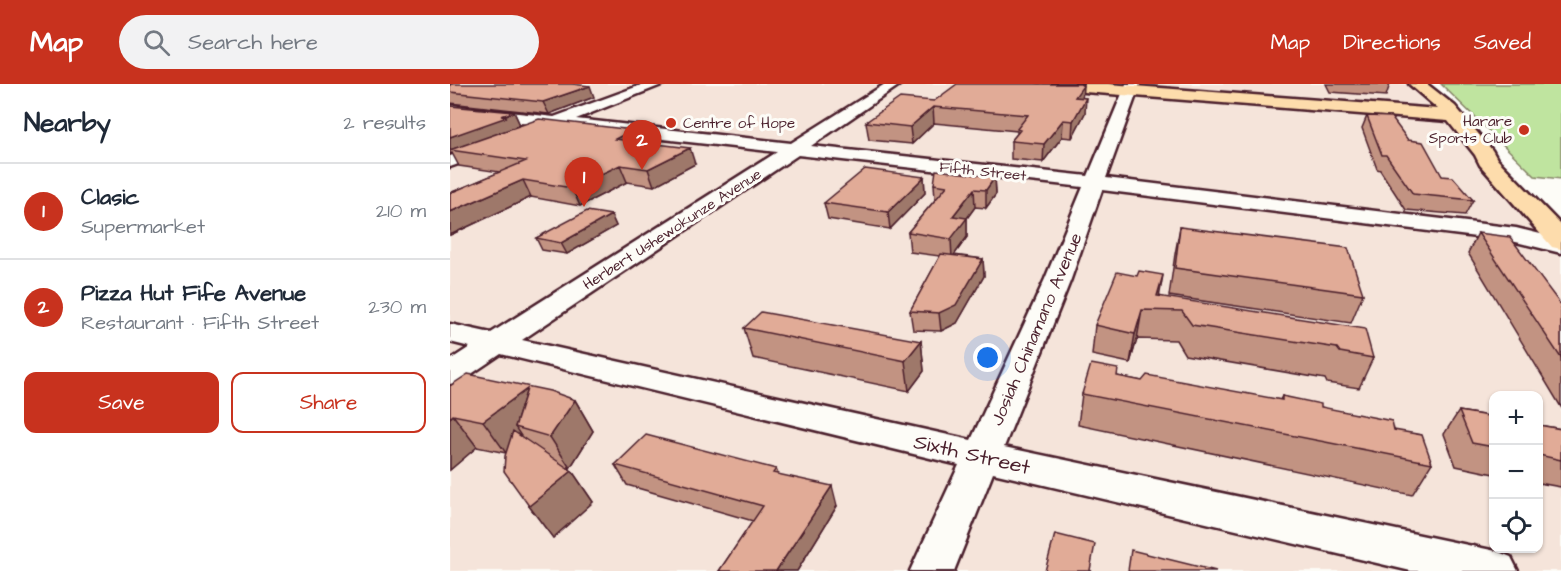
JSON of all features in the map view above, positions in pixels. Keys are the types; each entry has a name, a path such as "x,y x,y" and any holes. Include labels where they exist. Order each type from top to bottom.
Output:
{"main road":[{"path":"1047,84 1132,86 1390,108 1436,106 1485,154 1488,161 1559,238"},
{"path":"1390,108 1436,106"}],"street":[{"path":"526,133 657,84"},
{"name":"Herbert Ushewokunze Avenue","path":"450,374 894,84"},
{"name":"Josiah Chinamano Avenue","path":"932,571 1058,279 1132,86"},
{"name":"Fifth Street","path":"450,110 1096,183 1516,235 1559,238"},
{"path":"450,162 505,141"},
{"name":"Sixth Street","path":"450,333 981,456 1496,571"}],"shaded area":[{"path":"450,84 1427,84 1561,228 1561,571 450,571"}],"green space":[{"name":"Harare Sports Club","path":"1441,84 1561,84 1561,179 1535,176"}],"building":[{"path":"450,84 590,86 543,102 450,92"},
{"path":"957,84 1080,84 1083,86 1075,97 1086,98 1073,121 1063,120 1044,144 1011,141 1028,115 933,107 910,127 866,122 900,98 934,101"},
{"path":"450,106 514,112 501,116 507,117 450,137"},
{"path":"1367,116 1391,117 1408,140 1423,142 1442,176 1453,177 1473,200 1413,194 1386,155 1382,155"},
{"path":"539,119 633,130 615,139 690,148 648,169 620,165 572,188 523,180 450,212 450,193 526,161 450,150"},
{"path":"865,169 924,177 888,212 824,203"},
{"path":"936,170 995,177 986,190 974,189 953,216 967,218 951,239 908,232 947,186 934,184"},
{"path":"587,211 611,215 561,243 536,238"},
{"path":"1180,227 1348,248 1363,294 1175,268"},
{"path":"1478,233 1510,237 1561,305 1561,358"},
{"path":"941,254 983,259 956,305 939,313 910,311"},
{"path":"1139,271 1163,275 1157,296 1365,329 1373,358 1340,352 1337,348 1192,325 1182,311 1142,310 1135,334 1095,325 1117,272 1137,276"},
{"path":"761,312 921,341 905,361 744,328"},
{"path":"1091,364 1118,369 1117,376 1142,381 1147,375 1282,400 1282,396 1321,404 1321,407 1392,421 1394,430 1422,435 1432,463 1082,394"},
{"path":"468,374 550,391 575,400 550,437 515,427 527,389 483,421 453,415 450,418 450,386"},
{"path":"1459,411 1489,416 1489,446 1472,443"},
{"path":"1543,426 1561,429 1561,460 1543,456"},
{"path":"513,431 572,471 529,506 504,471 505,456"},
{"path":"646,435 776,469 773,473 832,486 776,571 719,571 763,506 615,465"},
{"path":"1055,534 1095,544 1090,570 1092,571 1045,571"},
{"path":"1131,550 1216,571 1128,571"}],"place":[{"name":"Centre of Hope","path":"671,123"},
{"name":"Harare Sports Club","path":"1524,130"},
{"name":"Pizza Hut Fife Avenue","path":"642,170"},
{"name":"Clasic","path":"584,207"}]}
